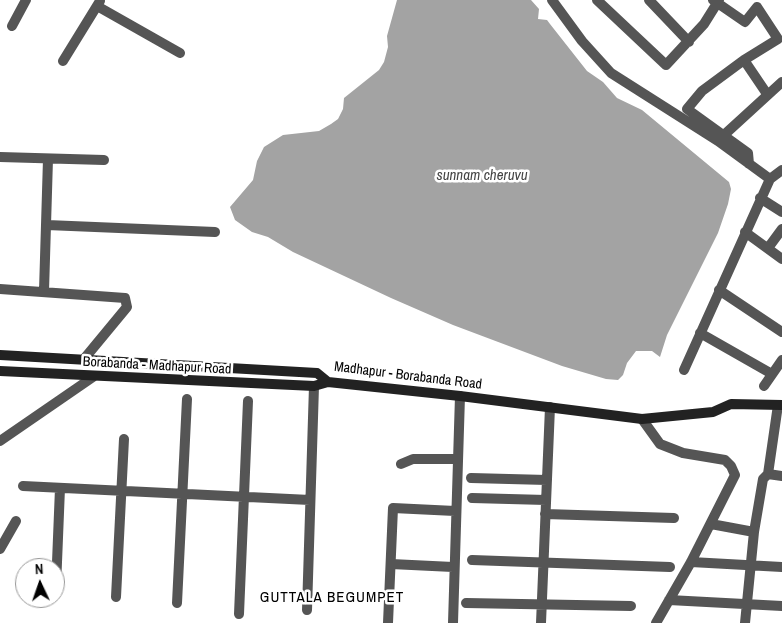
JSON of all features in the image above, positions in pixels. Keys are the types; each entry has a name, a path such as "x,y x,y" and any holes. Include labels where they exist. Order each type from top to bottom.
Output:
{"street":[{"path":"12,26 26,0"},
{"path":"552,0 582,41 611,73 718,141 770,179"},
{"path":"597,0 666,64 689,42 704,24 716,1 745,22 757,7 778,39 744,60 702,90 687,109 748,154 749,164"},
{"path":"648,0 689,42"},
{"path":"64,61 98,3 180,52"},
{"path":"744,60 767,94"},
{"path":"724,135 782,82"},
{"path":"0,157 104,160"},
{"path":"44,291 48,159"},
{"path":"684,370 760,198 770,179 782,171"},
{"path":"760,198 782,212"},
{"path":"47,224 215,232"},
{"path":"768,248 782,229"},
{"path":"745,232 782,259"},
{"path":"0,288 121,296 127,301 127,306 84,359"},
{"path":"719,290 782,332"},
{"path":"700,334 772,374"},
{"name":"Madhapur - Borabanda Road","path":"0,355 317,374 328,382 644,419 713,412 731,404 780,405"},
{"path":"764,386 782,360"},
{"name":"Borabanda - Madhapur Road","path":"0,371 93,377 314,386 328,382"},
{"path":"0,442 93,377"},
{"path":"307,610 314,386"},
{"path":"453,623 453,567 460,396"},
{"path":"177,603 187,399"},
{"path":"239,614 248,401"},
{"path":"745,623 754,532 763,479 768,474 780,405"},
{"path":"541,623 550,407"},
{"path":"644,419 660,444 683,453 719,458 731,466 735,476 691,562 656,623"},
{"path":"0,433 14,433"},
{"path":"116,597 124,439"},
{"path":"400,464 413,459 457,459"},
{"path":"768,474 782,476"},
{"path":"471,478 547,480"},
{"path":"23,486 310,500"},
{"path":"57,558 60,488"},
{"path":"472,498 546,500"},
{"path":"388,623 393,508 455,511"},
{"path":"545,514 674,518"},
{"path":"0,548 16,521"},
{"path":"711,524 754,532"},
{"path":"472,560 670,567"},
{"path":"691,562 782,567"},
{"path":"391,564 453,567"},
{"path":"669,600 782,606"},
{"path":"466,603 631,606"}],"water":[{"name":"sunnam cheruvu","path":"397,0 531,0 539,9 538,19 547,20 587,71 603,82 617,98 642,110 729,182 731,189 728,204 718,233 667,335 660,357 652,351 636,351 627,363 623,375 618,380 606,379 562,366 453,325 391,298 293,252 268,237 252,232 235,220 230,207 253,180 257,161 264,147 283,135 319,131 331,124 338,119 343,109 344,98 379,70 384,62 388,47 387,36"}],"district":[{"name":"GUTTALA BEGUMPET","path":"332,598"}]}
